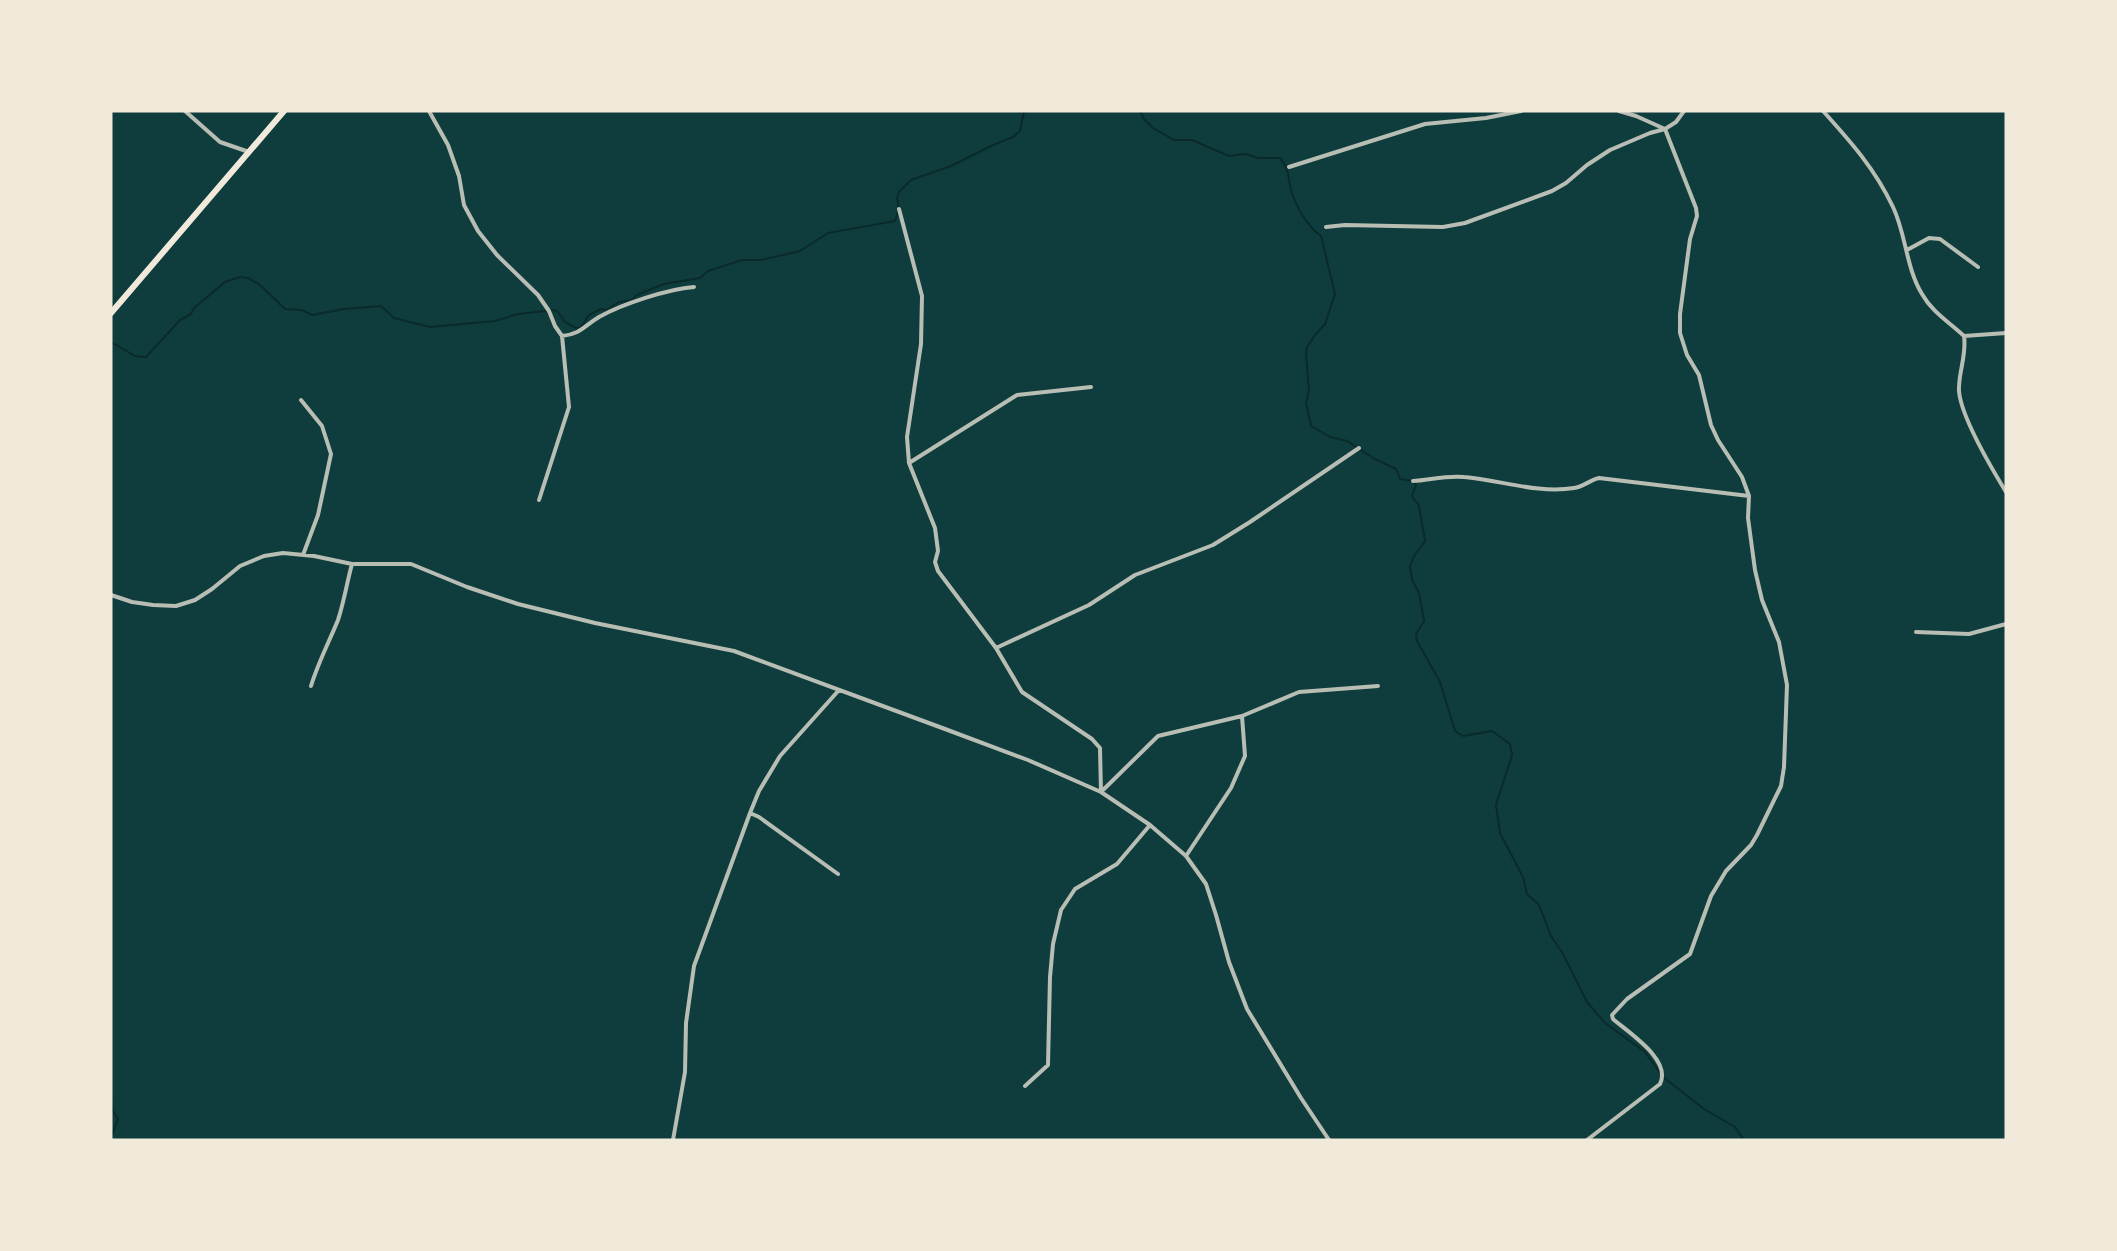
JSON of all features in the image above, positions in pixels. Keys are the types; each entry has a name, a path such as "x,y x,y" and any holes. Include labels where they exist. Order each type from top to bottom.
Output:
{"highway":[{"path":"112,310 284,111"}],"street":[{"path":"185,111 220,142 250,152"},
{"path":"429,111 448,145 459,176 464,205 478,231 497,255 538,295 562,336 569,407 538,500"},
{"path":"1289,167 1425,124 1486,118 1521,111"},
{"path":"1587,1140 1660,1084 1663,1072 1652,1052 1613,1019 1613,1013 1627,999 1690,954 1711,896 1726,871 1751,845 1780,786 1784,767 1787,685 1779,642 1762,600 1755,570 1748,518 1749,496 1742,477 1718,441 1711,425 1702,383 1687,355 1680,333 1680,314 1690,239 1697,216 1696,208 1686,177 1665,129 1619,111"},
{"path":"1326,227 1356,225 1443,228 1465,223 1552,191 1610,150 1665,129 1680,119 1684,111"},
{"path":"1823,111 1868,162 1879,179 1899,220 1922,295 1938,315 1964,336 2006,333"},
{"path":"899,209 922,296 921,344 907,437 909,463 935,528 938,551 935,562 938,572 996,648 1022,692 1092,739 1100,748 1101,792"},
{"path":"1907,250 1929,238 1940,239 1978,267"},
{"path":"562,336 575,334 600,317 626,305 675,289 694,287"},
{"path":"1964,336 1965,345 1959,381 1960,401 1987,460 2006,492"},
{"path":"909,463 1017,395 1091,387"},
{"path":"301,400 322,426 331,454 318,515 303,555"},
{"path":"996,648 1089,605 1136,575 1213,545 1359,448"},
{"path":"1413,481 1461,477 1554,490 1576,488 1599,478 1749,496"},
{"path":"111,595 132,602 176,606 195,600 240,566 264,556 283,553 352,564 411,564 467,587 518,604 595,623 734,651 1028,760 1101,792 1150,825 1186,856 1206,884 1229,962 1247,1009 1329,1140"},
{"path":"311,686 317,666 325,653 339,616 352,564"},
{"path":"1916,632 1969,634 2006,624"},
{"path":"1101,792 1158,736 1242,716 1299,692 1378,686"},
{"path":"674,1140 685,1072 686,1023 694,966 750,813 759,791 780,756 839,690"},
{"path":"1186,856 1232,788 1245,756 1242,716"},
{"path":"750,813 759,817 838,874"},
{"path":"1025,1086 1048,1065 1050,977 1053,944 1060,910 1076,889 1116,864 1150,825"}],"waterway":[{"path":"111,342 135,356 146,357 180,320 191,314 194,308 225,282 240,277 248,278 259,284 285,309 302,310 312,315 344,309 381,306 394,318 430,327 495,321 518,314 555,310 565,322 576,328 581,327 589,315 601,309 606,310 619,302 631,300 639,294 664,284 700,278 708,271 742,260 761,260 800,251 828,233 895,221 899,209 897,198 899,192 911,180 951,166 1013,137 1020,131 1024,111"},
{"path":"1140,111 1153,128 1174,140 1192,140 1229,156 1246,154 1257,158 1280,158 1283,162 1299,209 1311,227 1321,236 1335,294 1325,324 1307,347 1309,391 1306,403 1311,426 1330,437 1347,441 1396,469 1400,479 1413,481 1416,485 1412,496 1419,506 1425,541 1410,566 1412,580 1419,593 1424,621 1416,634 1417,641 1440,682 1455,731 1463,736 1492,731 1510,744 1512,755 1496,805 1500,833 1523,877 1527,894 1539,905 1551,936 1563,954 1587,1002 1605,1023 1645,1052 1663,1077 1704,1109 1735,1127 1744,1140"},
{"path":"111,1101 112,1109 118,1119 111,1138"}]}
